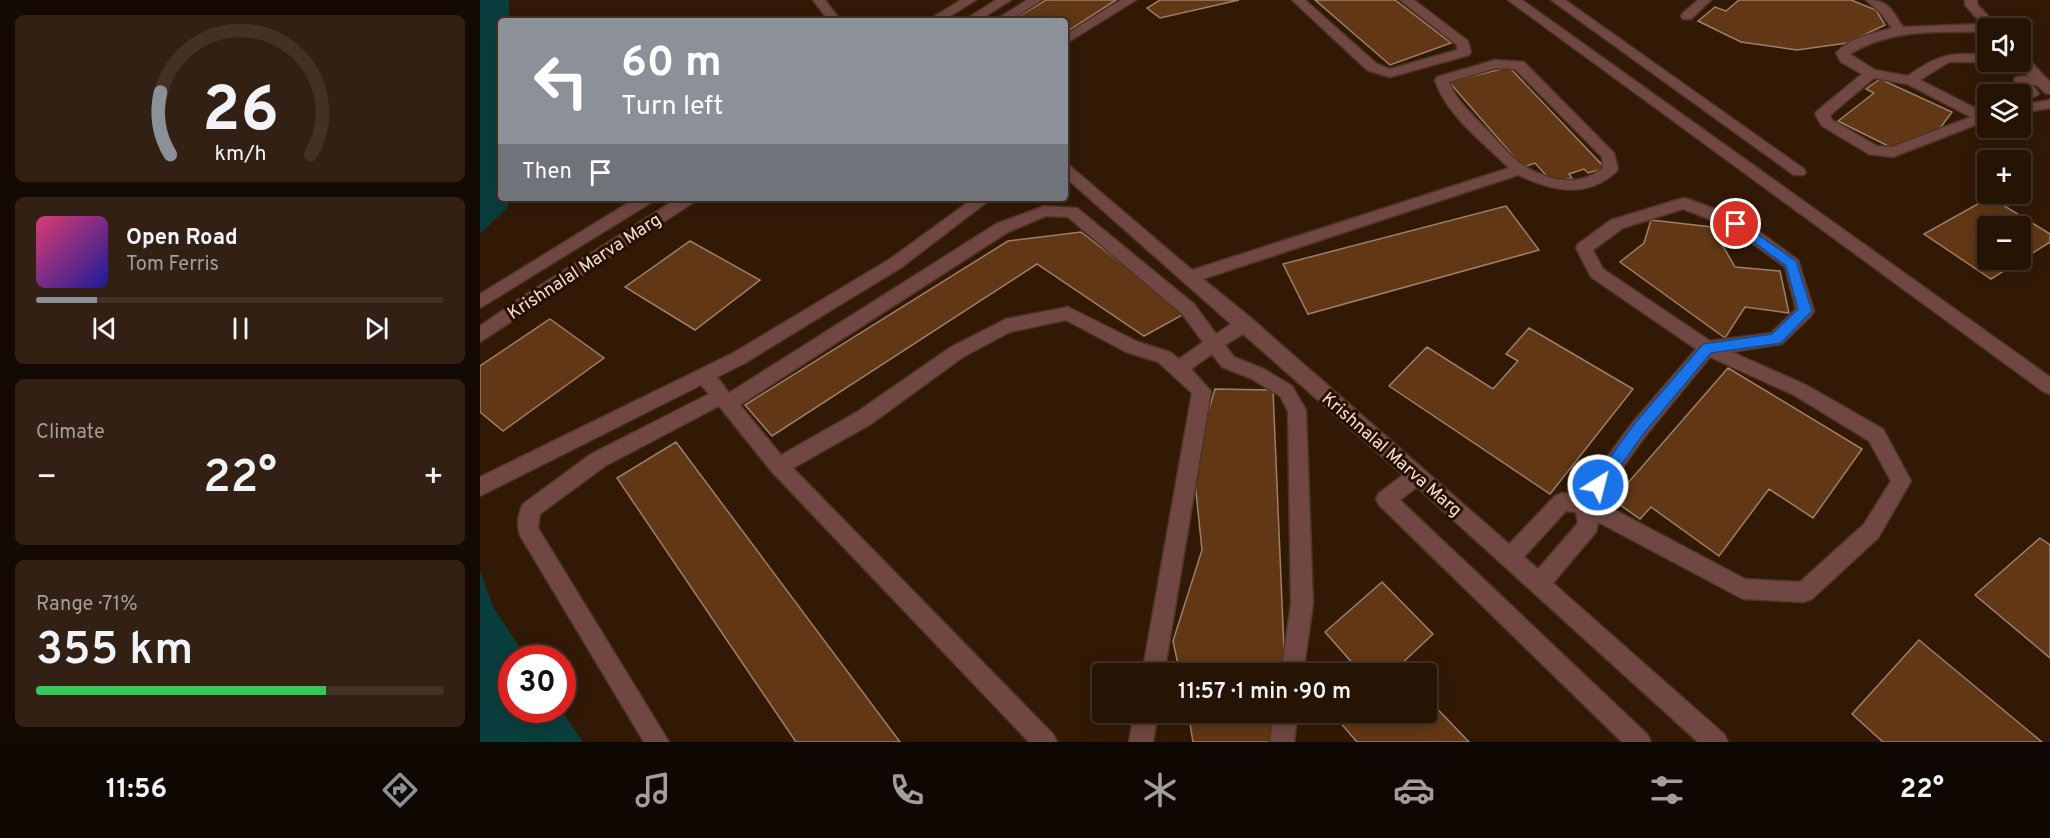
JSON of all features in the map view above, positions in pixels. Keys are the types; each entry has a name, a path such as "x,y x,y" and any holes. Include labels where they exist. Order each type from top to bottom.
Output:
{"street":[{"path":"819,0 833,18"},
{"path":"938,18 970,0"},
{"path":"974,18 1005,0"},
{"path":"1005,18 1036,0"},
{"path":"1068,38 1130,0"},
{"path":"1298,0 1372,67 1389,73 1464,52 1463,44 1406,0"},
{"path":"1514,0 2050,387"},
{"path":"1557,0 1799,172"},
{"path":"1688,16 1705,0"},
{"path":"1872,0 1885,9 1899,30"},
{"path":"1971,0 1971,5 1983,18"},
{"path":"1977,28 1899,30 1844,53 1846,59 1871,73 1911,81 1977,112"},
{"path":"1911,81 1940,59 1954,56 1977,58"},
{"path":"1190,277 1519,170 1542,181 1566,188 1604,176 1611,169 1609,156 1519,65 1495,64 1442,80 1442,88 1457,106 1519,170"},
{"path":"2022,72 2032,94"},
{"path":"2027,72 2046,86"},
{"path":"1871,73 1822,114 1827,123 1874,151 1893,152 1977,118"},
{"path":"2031,107 2050,104"},
{"name":"Krishnalal Marva Marg","path":"1068,172 1417,475 1716,742"},
{"path":"480,302 642,201"},
{"name":"Krishnalal Marva Marg","path":"480,334 683,201"},
{"path":"480,488 703,374 739,358 896,263 980,201"},
{"path":"1510,558 1562,502 1584,504 1743,589 1804,592 1871,531 1900,482 1876,435 1800,390 1707,348 1597,273 1584,248 1617,224 1683,203 1736,224 1792,264 1805,311 1776,339 1707,348 1640,428 1584,504 1589,525 1539,584"},
{"path":"657,742 528,530 530,510 598,460 724,400 1002,228 1044,212 1072,212 1188,309 1228,362 1258,374 1286,391 1297,410 1302,604 1294,663"},
{"path":"779,466 864,418 957,352 1006,326 1068,313 1132,347 1164,357 1179,368 1202,391 1155,663"},
{"path":"1179,368 1245,324"},
{"path":"703,374 779,466 1045,742"},
{"path":"1417,475 1386,499 1639,742"},
{"path":"1141,742 1144,723"},
{"path":"1282,742 1285,723"}],"water":[{"path":"480,0 509,0 509,18 498,18 498,201 510,201 507,208 480,234"},
{"path":"480,570 493,607 518,645 498,645 498,723 570,723 583,742 480,742"}],"building":[{"path":"1046,0 1116,0 1068,31 1068,18 1016,18"},
{"path":"1160,0 1239,0 1160,18 1147,8"},
{"path":"1315,0 1395,0 1451,43 1390,65"},
{"path":"1739,0 1851,0 1876,10 1885,25 1847,43 1797,50 1741,42 1698,21 1715,7 1726,11"},
{"path":"1509,67 1605,168 1588,173 1584,169 1569,174 1572,178 1553,183 1535,163 1523,167 1449,82"},
{"path":"1880,79 1952,112 1938,131 1916,141 1890,147 1838,121 1874,93 1866,89"},
{"path":"1978,204 2001,204 2021,216 1977,216 1977,270 1924,234"},
{"path":"1506,206 1539,250 1308,314 1283,264"},
{"path":"1651,220 1712,227 1735,267 1780,271 1789,313 1745,307 1725,338 1620,262 1644,243"},
{"path":"2031,222 2050,234 2050,242 2031,254"},
{"path":"1081,232 1186,313 1144,336 1037,264 772,436 745,405 1008,241"},
{"path":"690,241 760,280 695,330 625,287"},
{"path":"1978,270 2005,270 1991,279"},
{"path":"550,319 604,358 503,431 480,412 480,366"},
{"path":"1529,328 1633,389 1550,494 1389,386 1427,347 1493,389 1518,361 1506,354"},
{"path":"1728,368 1862,449 1813,518 1769,489 1719,556 1651,507 1640,519 1613,500"},
{"path":"1215,389 1273,390 1285,663 1178,663 1173,641 1202,550 1193,463"},
{"path":"676,442 900,742 796,742 617,478"},
{"path":"2040,538 2050,545 2050,658 1975,595"},
{"path":"1382,582 1433,634 1402,663 1352,663 1325,632"},
{"path":"1919,640 2042,742 1883,742 1852,714"},
{"path":"1437,709 1469,742 1357,742 1341,723 1437,723"},
{"path":"1190,723 1276,723 1272,742 1193,742"}],"route":[{"path":"1598,485 1640,428 1707,348 1776,339 1805,311 1792,264 1736,224"}]}
